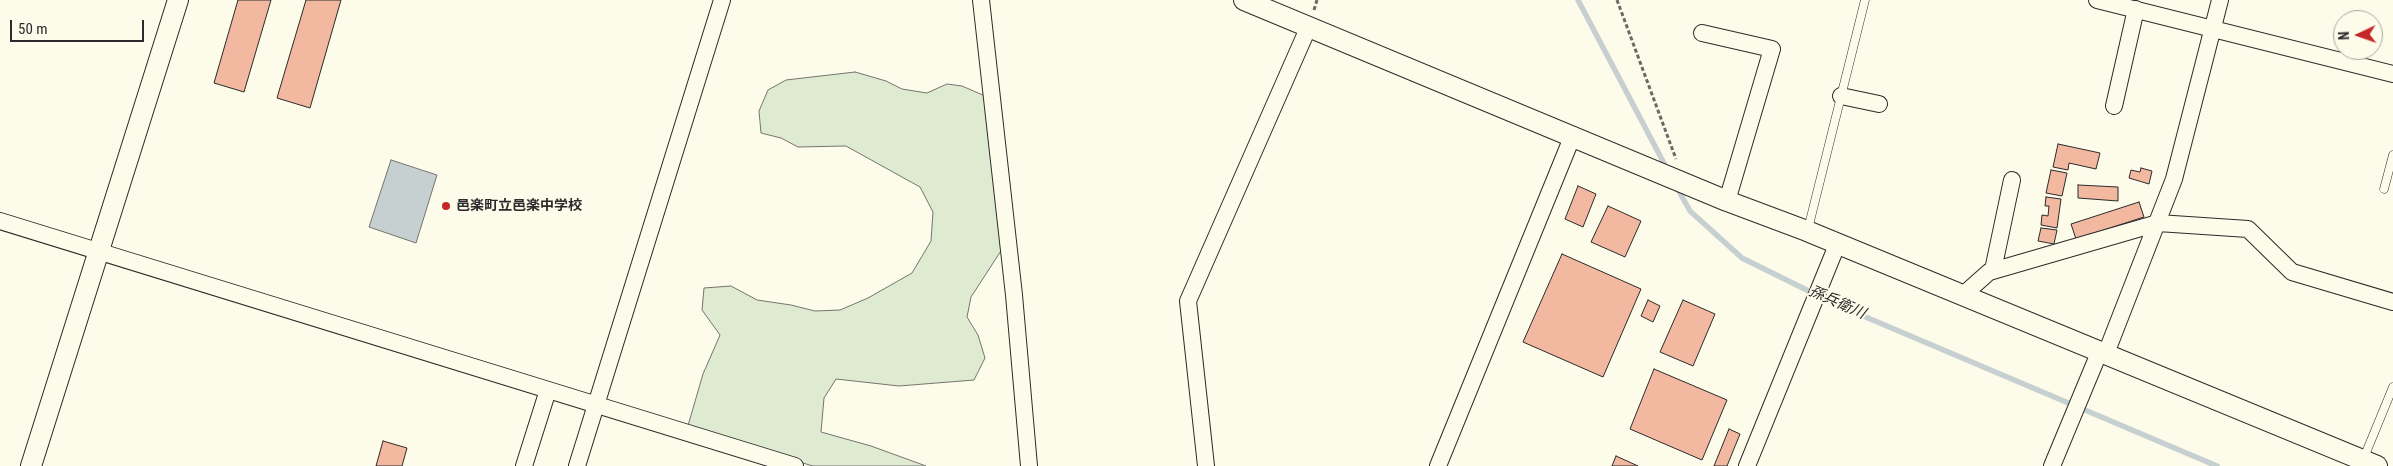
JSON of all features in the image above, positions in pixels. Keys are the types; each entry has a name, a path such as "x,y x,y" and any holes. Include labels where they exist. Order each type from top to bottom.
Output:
{"street":[{"path":"31,466 178,0"},
{"path":"577,466 722,0"},
{"path":"982,0 1014,295 1029,466"},
{"path":"1244,0 1573,135 1727,201 1807,231 2368,463"},
{"path":"2097,0 2137,5 2213,28 2393,74"},
{"path":"2052,466 2158,223 2174,179 2220,0"},
{"path":"2114,106 2137,5"},
{"path":"1206,466 1188,300 1310,26"},
{"path":"1702,33 1772,49 1727,201"},
{"path":"1841,96 1879,104"},
{"path":"1438,466 1573,135"},
{"path":"1993,270 2012,180"},
{"path":"0,221 796,466"},
{"path":"1962,296 1993,270 2158,223 2248,229 2292,272 2393,302"},
{"path":"1747,466 1837,245"},
{"path":"524,466 548,390"}],"lane":[{"path":"1807,231 1865,0"},
{"path":"2384,189 2393,155"},
{"path":"2368,463 2393,387"}],"path":[{"path":"1617,0 1685,183"}],"green space":[{"path":"855,72 886,81 902,89 927,93 947,84 962,86 992,99 1008,240 971,297 967,317 978,335 985,358 974,380 899,386 836,379 824,398 821,432 871,446 926,466 813,466 687,429 703,374 720,335 702,310 704,288 731,286 757,300 815,311 840,310 868,298 912,273 931,241 933,212 920,187 846,146 798,147 781,138 761,133 759,111 768,90 786,80"}],"shaded area":[{"path":"391,160 437,175 416,243 369,227"}],"building":[{"path":"238,0 271,0 244,92 214,83"},
{"path":"306,0 341,0 310,108 277,98"},
{"path":"2058,144 2100,153 2096,169 2069,163 2068,170 2053,167"},
{"path":"2141,168 2152,171 2149,184 2129,178 2131,170 2140,172"},
{"path":"2051,170 2067,173 2062,196 2046,193"},
{"path":"2078,185 2118,187 2118,201 2078,198"},
{"path":"1578,186 1596,194 1583,227 1565,219"},
{"path":"2046,197 2061,199 2057,228 2041,225 2042,215 2048,216 2049,206 2045,206"},
{"path":"2139,202 2144,217 2076,239 2071,224"},
{"path":"1608,206 1641,221 1625,257 1591,242"},
{"path":"2041,228 2057,230 2054,244 2038,241"},
{"path":"1562,254 1641,289 1603,377 1523,342"},
{"path":"1648,300 1660,306 1653,322 1641,316"},
{"path":"1683,300 1715,314 1693,366 1660,352"},
{"path":"1654,369 1727,400 1702,460 1630,429"},
{"path":"1729,429 1740,434 1727,466 1714,466"},
{"path":"383,441 407,448 402,466 376,466"},
{"path":"1616,456 1638,466 1612,466"}],"waterway":[{"name":"孫兵衛川","path":"1578,0 1667,169"},
{"name":"孫兵衛川","path":"1676,186 1690,211 1742,258 1835,304 2217,466"}],"place":[{"name":"邑楽町立邑楽中学校","path":"446,206"}]}
